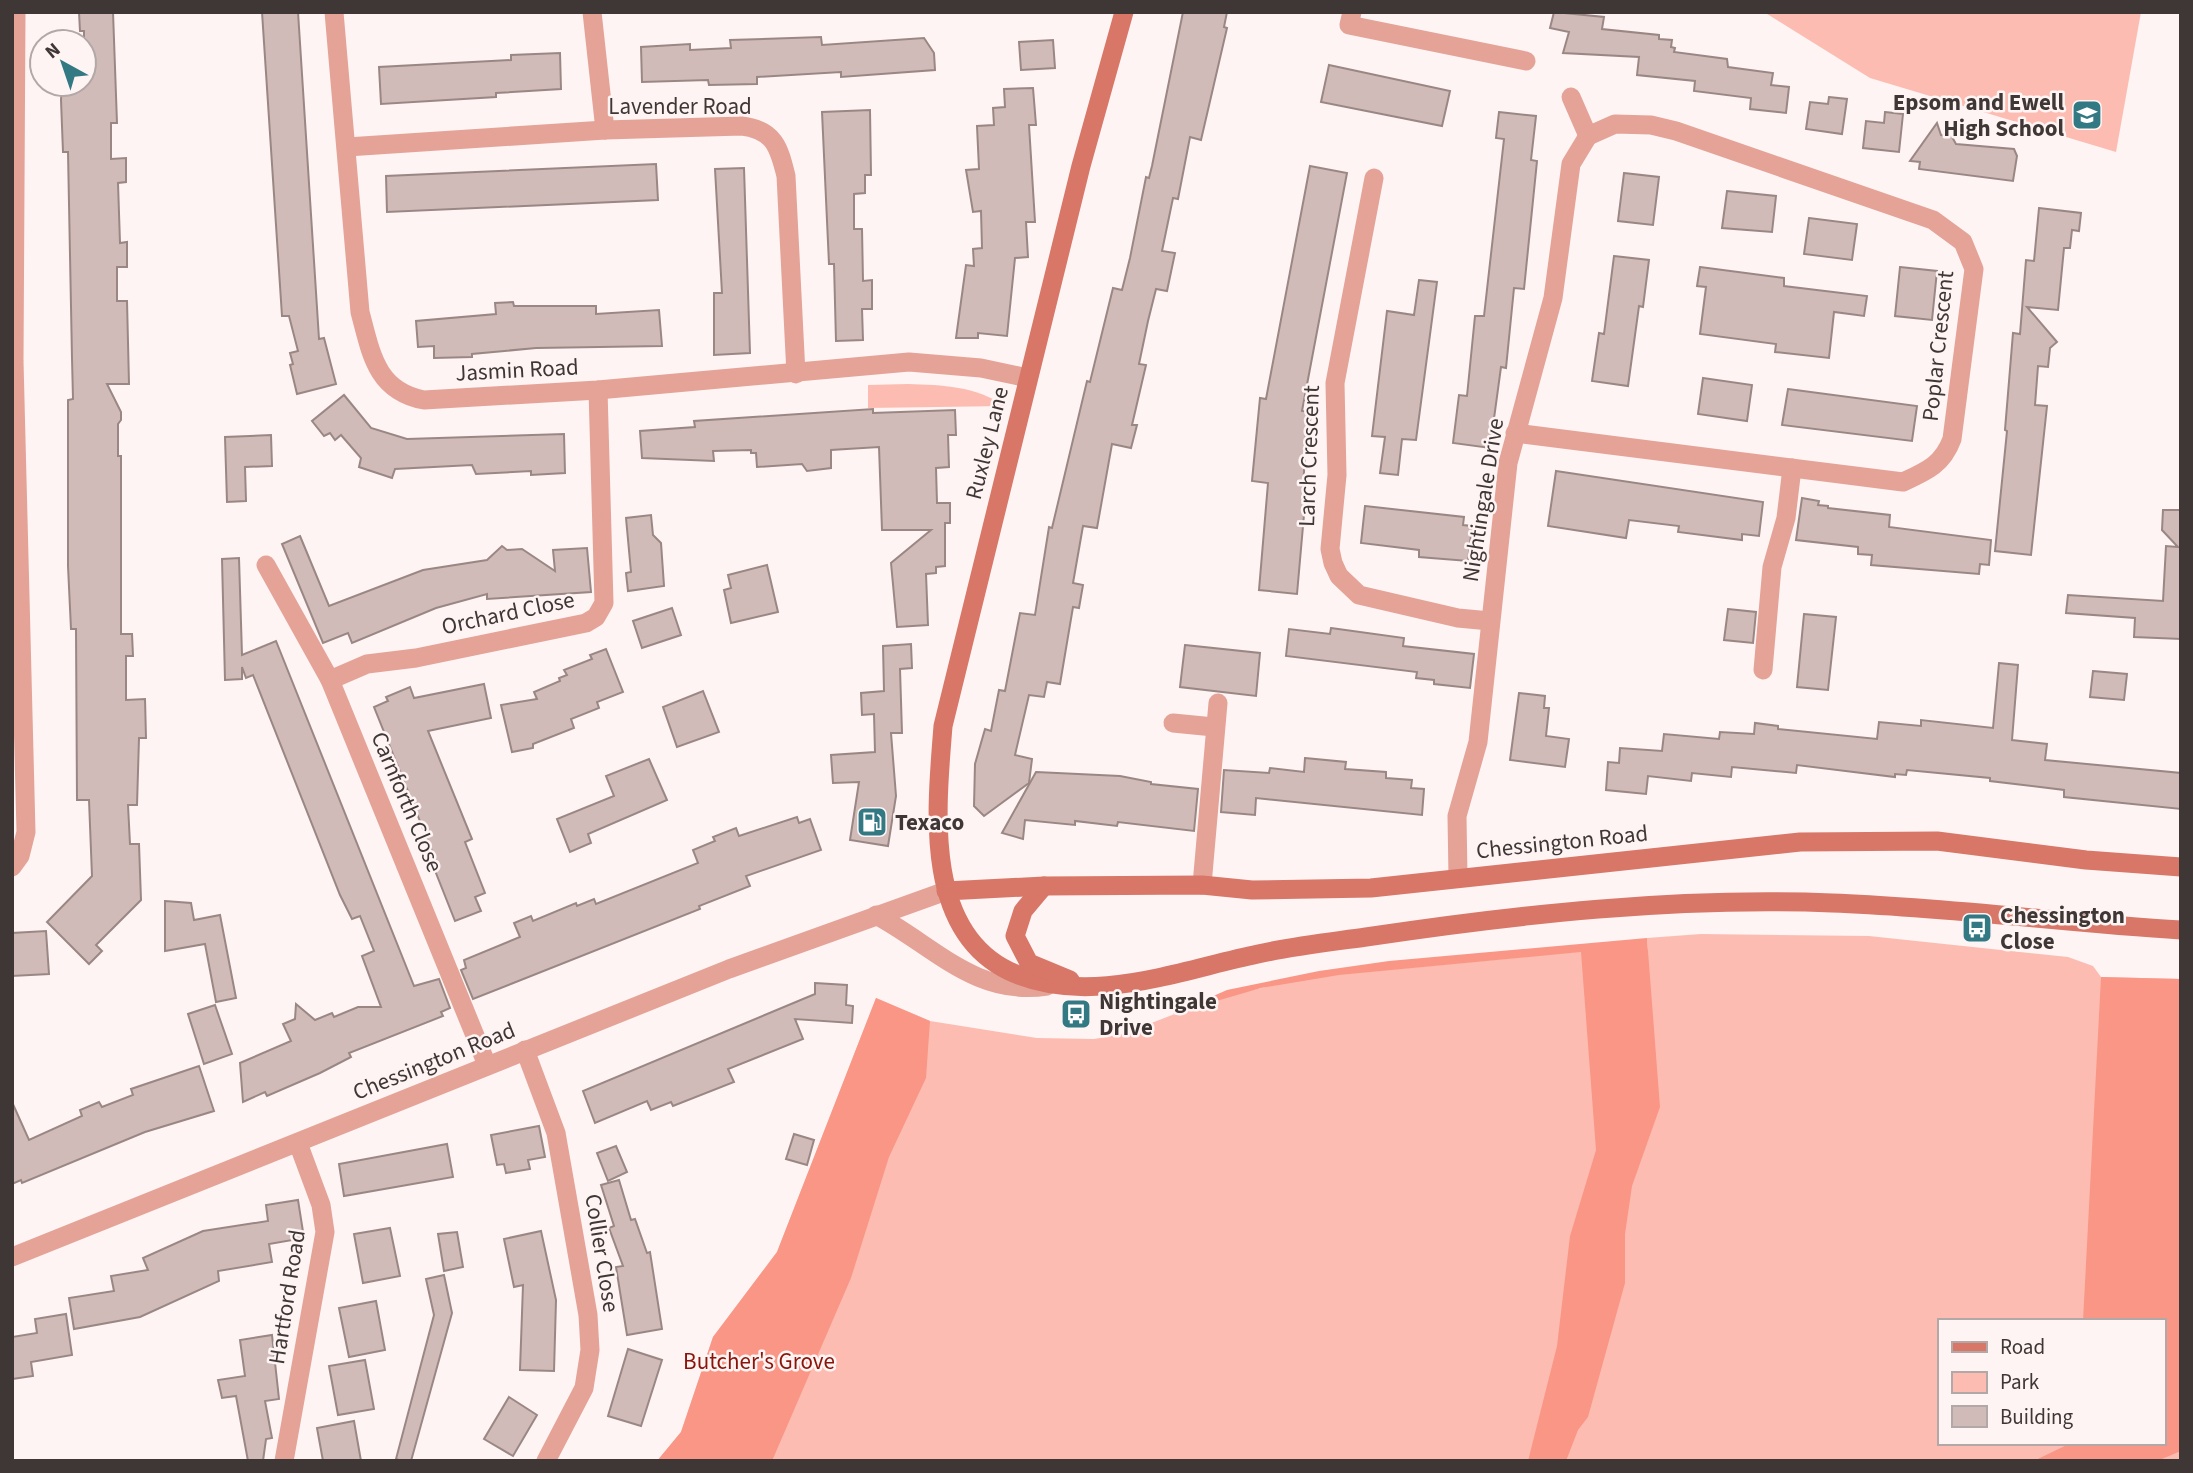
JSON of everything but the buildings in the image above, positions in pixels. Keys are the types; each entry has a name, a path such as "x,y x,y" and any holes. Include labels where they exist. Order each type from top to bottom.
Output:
{"main road":[{"name":"Ruxley Lane","path":"946,891 938,794 943,726 1081,166 1124,12"},
{"name":"Chessington Road","path":"946,891 1044,886 1202,885 1252,890 1371,888 1800,842 1937,841 2079,859 2181,867"},
{"path":"1044,886 1023,911 1015,936 1020,949 1029,963 1057,976 1091,985"},
{"path":"946,891 964,930 980,950 1006,970 1048,986 1091,985 1173,975 1258,954 1427,928 1589,909 1828,903 2181,930"}],"street":[{"path":"12,867 20,856 26,832 15,383 16,12"},
{"name":"Jasmin Road","path":"334,12 360,312 370,350 381,374 394,390 405,396 424,400 598,390 909,362 981,368 1028,378"},
{"path":"592,12 604,130"},
{"path":"1352,12 1349,25 1526,61"},
{"path":"1571,97 1588,136"},
{"name":"Poplar Crescent","path":"1515,433 1903,482 1936,466 1947,455 1960,388 1974,269 1963,242 1933,220 1697,136 1632,124 1615,124 1588,136"},
{"name":"Lavender Road","path":"347,147 604,130 743,126 759,128 768,134 781,154 786,176 796,374"},
{"name":"Nightingale Drive","path":"1458,877 1457,816 1478,742 1508,463 1553,298 1571,164 1588,136"},
{"name":"Larch Crescent","path":"1374,178 1335,383 1337,475 1330,550 1333,563 1339,576 1359,595 1458,618 1490,621"},
{"name":"Orchard Close","path":"330,680 367,664 416,658 586,623 596,617 604,603 598,390"},
{"path":"1763,670 1772,566 1786,518 1792,468"},
{"name":"Carnforth Close","path":"266,565 330,680 487,1065"},
{"path":"1202,885 1218,704"},
{"path":"1172,723 1214,727"},
{"name":"Chessington Road","path":"12,1257 729,969 946,891"},
{"path":"876,915 909,933 957,969 1011,988 1048,986"},
{"name":"Collier Close","path":"525,1050 556,1133 588,1315 590,1350 584,1388 565,1431 546,1461"},
{"name":"Hartford Road","path":"284,1461 325,1232 321,1205 298,1143"}],"green space":[{"name":"Epsom and Ewell High School","path":"1764,12 2141,12 2116,152 1870,78"},
{"path":"868,385 946,386 970,391 994,399 1005,406 868,408"},
{"path":"1701,934 1869,936 2068,957 2093,966 2101,977 2181,979 2181,1461 2070,1461 2070,1445 2165,1445 2165,1319 1938,1319 1938,1445 2068,1445 2033,1461 657,1461 681,1432 713,1337 777,1252 876,998 930,1021 1037,1038 1094,1039 1123,1034 1216,998 1312,977 1575,952 1648,950 1647,938"},
{"path":"1647,938 1660,1107 1632,1186 1625,1234 1625,1283 1588,1417 1578,1430 1566,1461 1528,1461 1557,1346 1570,1236 1596,1150 1581,952 1339,975 1261,988 1172,1014 1227,990 1319,971 1389,961"},
{"path":"2101,977 2181,979 2181,1451 2157,1461 2033,1461 2067,1445 2165,1445 2165,1319 2083,1319"},
{"name":"Butcher's Grove","path":"876,998 930,1021 926,1078 889,1157 851,1278 772,1461 657,1461 681,1432 713,1337 777,1252"}],"place":[{"name":"Epsom and Ewell High School","path":"2087,115"},
{"name":"Texaco","path":"872,822"},
{"name":"Chessington Close","path":"1977,928"},
{"name":"Nightingale Drive","path":"1076,1014"}]}
